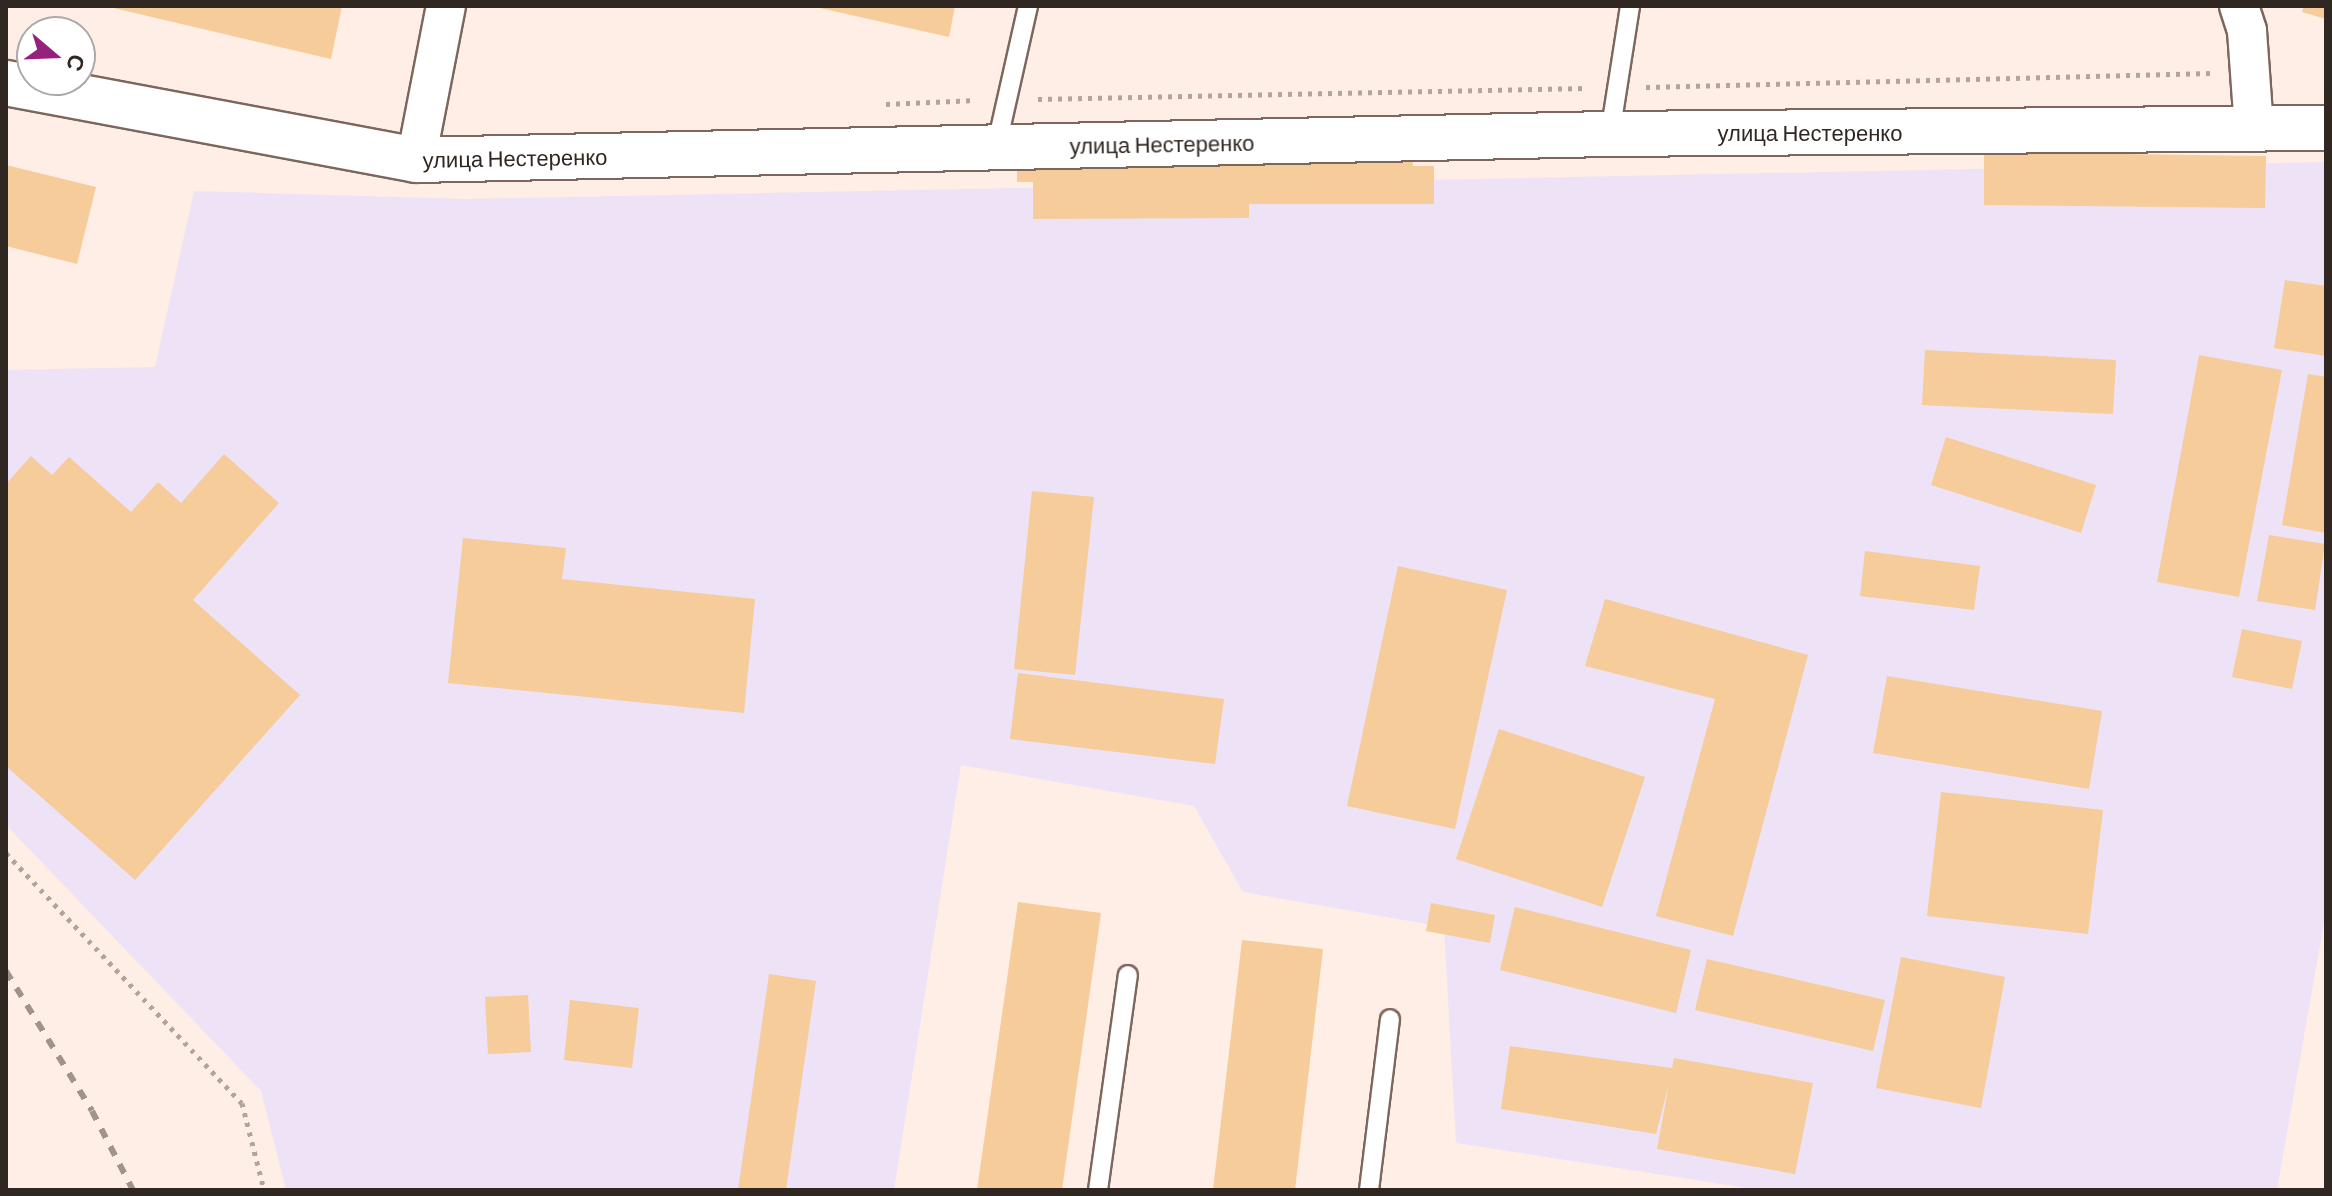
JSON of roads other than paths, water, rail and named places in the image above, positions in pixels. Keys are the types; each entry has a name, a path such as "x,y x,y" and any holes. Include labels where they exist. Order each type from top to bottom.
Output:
{"street":[{"path":"416,160 446,6"},
{"path":"2239,6 2250,72 2254,129"},
{"name":"улица Нестеренко","path":"6,83 416,160 1610,134 2326,128"}],"lane":[{"path":"995,148 1028,6"},
{"path":"1610,134 1630,6"},
{"path":"1098,1190 1128,975"},
{"path":"1369,1190 1390,1019"}],"railway":[{"path":"6,971 92,1111 133,1190"}]}
